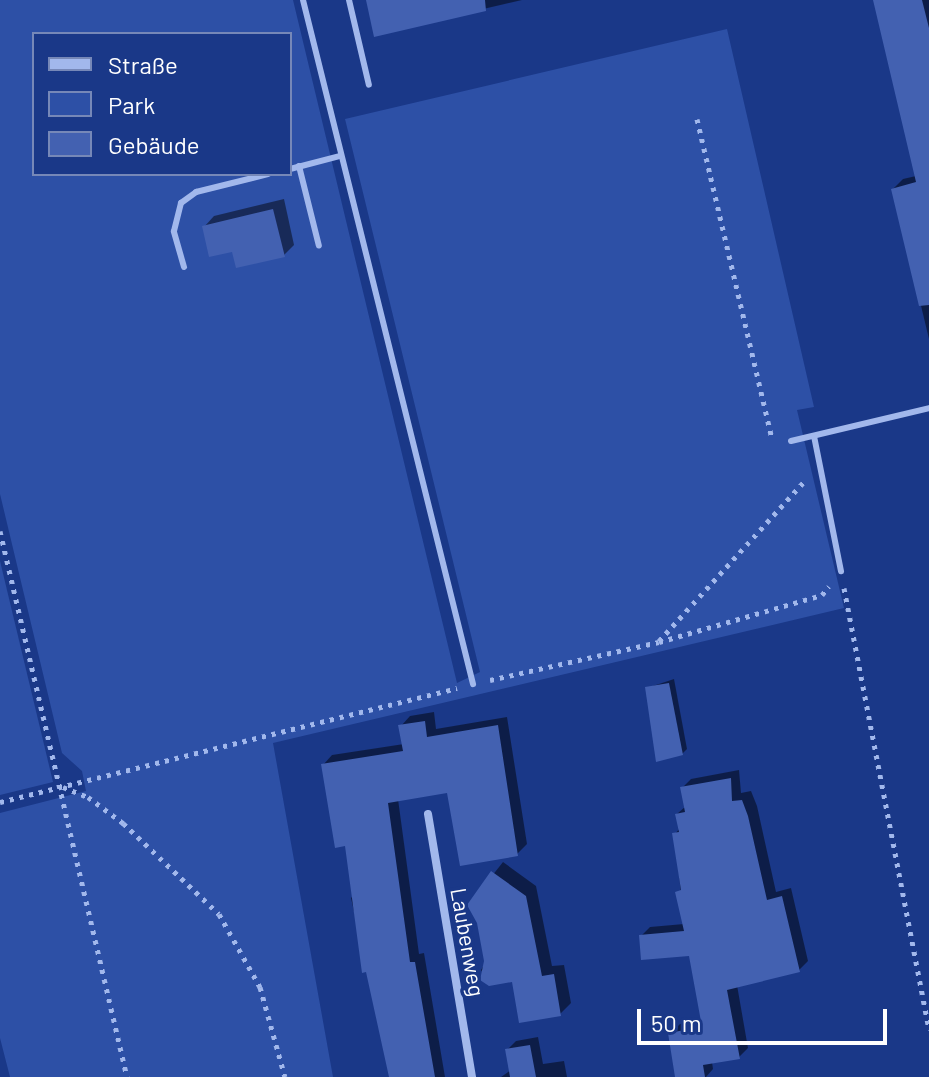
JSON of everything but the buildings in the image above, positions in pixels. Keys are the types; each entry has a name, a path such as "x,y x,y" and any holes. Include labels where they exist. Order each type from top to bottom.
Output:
{"street":[{"name":"Laubenweg","path":"428,814 472,1077"}],"lane":[{"path":"303,0 473,684"},
{"path":"349,0 369,85"},
{"path":"292,168 340,156"},
{"path":"299,166 319,246"},
{"path":"184,267 174,231 181,203 196,192 260,176"},
{"path":"791,441 929,408"},
{"path":"814,436 841,571"}],"path":[{"path":"697,119 772,442 791,441"},
{"path":"659,642 774,510 820,468"},
{"path":"0,531 127,1077"},
{"path":"0,802 473,684 659,642 822,595 841,571"},
{"path":"841,571 929,1030"},
{"path":"62,787 88,797 123,823 219,914 260,987 285,1077"}],"green space":[{"path":"0,0 293,0 457,683 480,672 345,119 727,29 814,407 797,410 844,608 273,743 333,1077 10,1077 0,1038 0,813 86,791 82,771 62,753 0,494"},
{"path":"0,561 53,782 0,795"}]}
